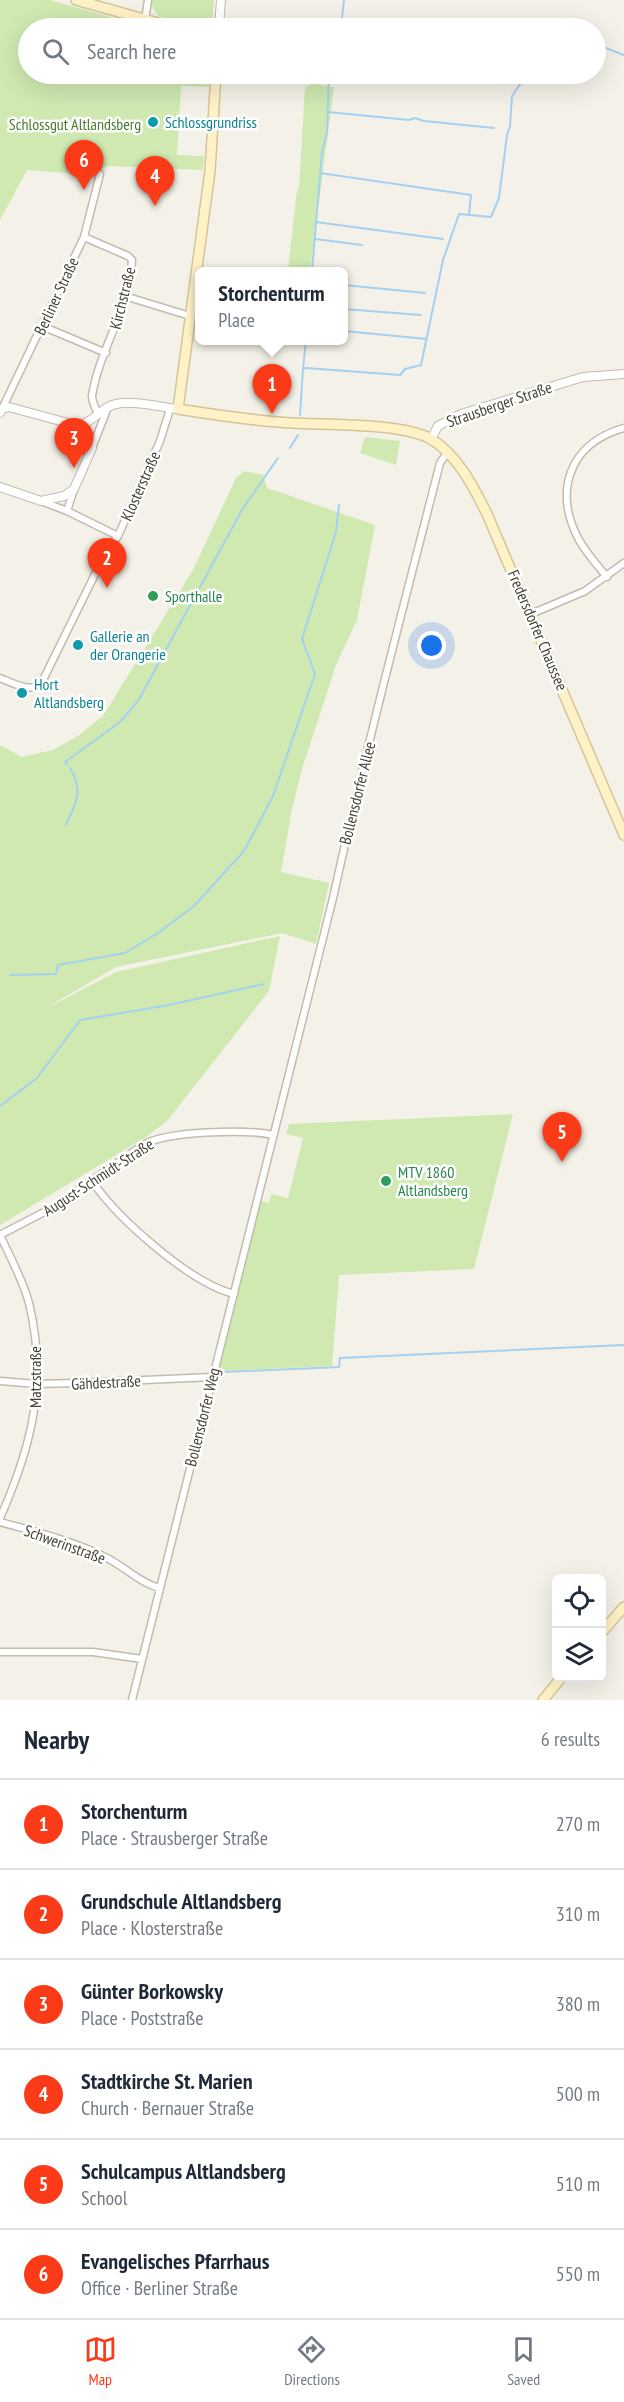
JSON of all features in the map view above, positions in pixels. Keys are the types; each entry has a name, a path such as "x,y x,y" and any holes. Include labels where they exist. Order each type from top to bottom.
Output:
{"main road":[{"path":"76,0 138,18"},
{"path":"197,267 210,171 215,84"},
{"path":"174,409 195,280"},
{"name":"Strausberger Straße","path":"174,409 290,423 401,430 431,439"},
{"name":"Fredersdorfer Chaussee","path":"431,439 447,453 477,494 531,614 624,835"},
{"path":"606,1628 624,1607"},
{"path":"543,1700 557,1682"}],"street":[{"path":"145,18 147,0"},
{"path":"220,18 221,0"},
{"name":"Berliner Straße","path":"1,411 84,237 100,174"},
{"name":"Kirchstraße","path":"84,237 128,256 132,260 123,298 92,398 98,414"},
{"path":"123,298 128,297 190,316"},
{"path":"42,326 106,353"},
{"name":"Strausberger Straße","path":"431,439 438,426 461,414 583,377 624,374"},
{"name":"Strausberger Straße","path":"108,407 126,403 174,409"},
{"path":"1,411 9,407 75,425 83,425 108,407"},
{"path":"67,511 108,407"},
{"name":"Klosterstraße","path":"0,678 36,688 41,684 105,554 118,536 174,409"},
{"path":"83,425 92,448"},
{"path":"607,577 584,548 575,531 568,509 568,482 577,458 588,446 603,436 624,428"},
{"name":"Bollensdorfer Allee","path":"273,1135 400,619 440,463 447,453"},
{"path":"0,487 67,511 118,536"},
{"path":"41,501 64,496 74,489"},
{"path":"531,614 585,591 624,563"},
{"name":"August-Schmidt-Straße","path":"0,1235 46,1211 143,1145 160,1137 245,1132 273,1135"},
{"name":"Bollensdorfer Weg","path":"132,1700 273,1135"},
{"path":"92,1181 109,1203 154,1246 201,1280 217,1289 234,1294"},
{"name":"Matzstraße","path":"0,1235 28,1302 35,1341 37,1384 35,1413 28,1444 18,1478 0,1520"},
{"name":"Gähdestraße","path":"0,1381 37,1384 212,1377"},
{"name":"Schwerinstraße","path":"0,1520 106,1557 149,1585 159,1588"},
{"path":"0,1652 93,1652 142,1659"}],"green space":[{"name":"Schlossgut Altlandsberg","path":"0,0 50,0 114,18 18,18 18,84 209,84 209,87 181,86 177,155 204,156 203,170 107,166 94,175 27,170 0,220"},
{"path":"152,0 214,0 212,18 167,18 158,16 152,6"},
{"path":"313,84 334,87 311,267 288,267 299,188 305,87"},
{"path":"365,437 400,441 396,465 360,453"},
{"path":"245,471 263,475 267,488 375,525 357,620 336,665 302,769 292,809 281,872 329,883 316,944 282,933 116,967 41,1011 116,972 280,936 269,991 167,1121 146,1137 0,1225 0,745 22,757 53,750 78,736 103,716 193,570 236,478"},
{"path":"513,1114 474,1269 339,1275 332,1366 218,1371 261,1201 269,1203 271,1194 288,1198 303,1138 286,1134 289,1124"}],"waterway":[{"path":"342,18 344,0"},
{"path":"606,48 624,55"},
{"path":"312,267 322,152 327,132 329,84"},
{"path":"300,415 303,369 400,375 405,369 421,365 443,260 459,214 491,217 499,198 510,126 512,96 520,84"},
{"path":"328,112 409,120 415,118 424,121 494,128"},
{"path":"320,173 471,195 469,214"},
{"path":"316,222 443,239"},
{"path":"315,239 362,245"},
{"path":"348,285 425,293"},
{"path":"348,309 421,315"},
{"path":"348,331 427,339"},
{"path":"303,369 305,345"},
{"path":"290,448 298,435"},
{"path":"67,764 65,762 120,722 138,701 243,508 278,458"},
{"path":"10,975 56,974 58,965 125,953 158,933 194,906 244,851 273,796 315,674 302,639 336,532 339,505"},
{"path":"66,825 78,790 70,768"},
{"path":"0,1106 37,1078 80,1020 169,1005 264,984"},
{"path":"224,1372 339,1367 340,1358 624,1345"}],"place":[{"name":"Schlossgrundriss","path":"153,122"},
{"name":"Evangelisches Pfarrhaus","path":"84,190"},
{"name":"Stadtkirche St. Marien","path":"155,206"},
{"name":"Storchenturm","path":"272,414"},
{"name":"Günter Borkowsky","path":"74,468"},
{"name":"Grundschule Altlandsberg","path":"107,588"},
{"name":"Sporthalle","path":"153,596"},
{"name":"Gallerie an der Orangerie","path":"78,645"},
{"name":"Hort Altlandsberg","path":"22,693"},
{"name":"Schulcampus Altlandsberg","path":"562,1162"},
{"name":"MTV 1860 Altlandsberg","path":"386,1181"}]}
